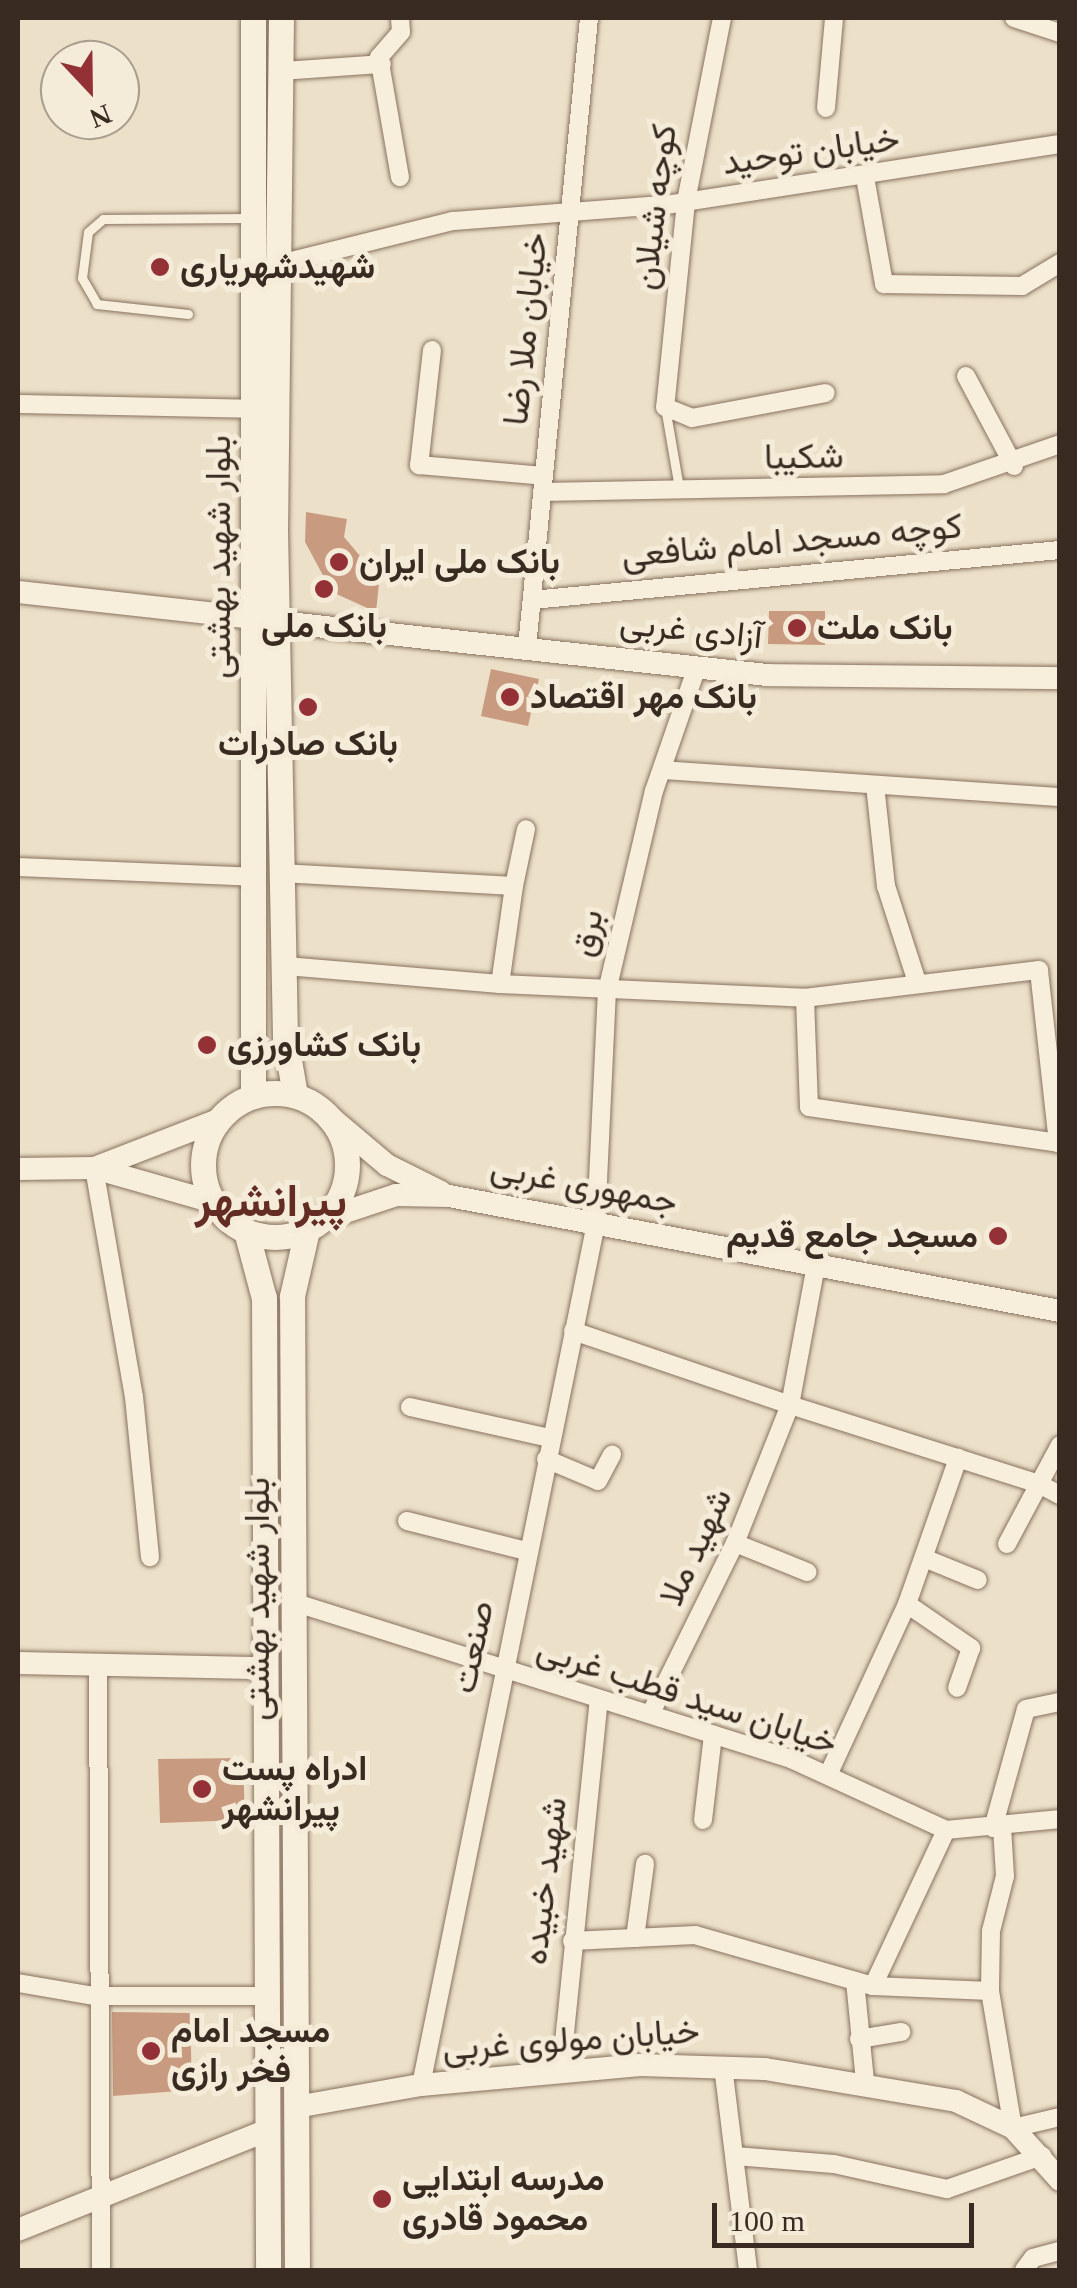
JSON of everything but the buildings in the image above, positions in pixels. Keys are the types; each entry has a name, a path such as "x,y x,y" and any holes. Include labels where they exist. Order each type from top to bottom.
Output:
{"main road":[{"name":"بلوار شهید بهشتی","path":"253,18 252,409 295,1095"},
{"name":"بلوار شهید بهشتی","path":"253,1096 253,877 283,264 281,18"},
{"path":"295,1095 330,1117 348,1169 316,1224 277,1237 246,1232 213,1202 202,1161 218,1120 253,1096 295,1095"},
{"name":"بلوار شهید بهشتی","path":"297,2270 292,1296 316,1224"},
{"name":"بلوار شهید بهشتی","path":"246,1232 264,1298 268,2270"}],"street":[{"path":"400,18 402,32 381,50 400,177"},
{"name":"خیابان ملا رضا","path":"527,647 589,18"},
{"name":"کوچه شیلان","path":"665,407 686,202 722,18"},
{"path":"826,108 834,18"},
{"path":"1014,18 1060,32"},
{"path":"282,71 382,64"},
{"name":"خیابان توحید","path":"283,264 454,221 570,207 686,202 1060,144"},
{"path":"866,176 884,284 1022,286 1060,263"},
{"name":"شکیبا","path":"432,350 419,465 543,484 680,492 944,484 1014,466 1060,444"},
{"path":"966,376 1014,466"},
{"path":"665,407 692,418 826,393"},
{"path":"18,404 252,409"},
{"name":"کوچه مسجد امام شافعی","path":"532,600 1060,550"},
{"name":"آزادی غربی","path":"18,592 697,666 907,680 1060,678"},
{"name":"برق","path":"596,1224 606,992 662,770 697,666"},
{"path":"662,770 1060,797"},
{"path":"875,785 886,886 917,982"},
{"path":"500,984 526,829"},
{"path":"18,867 253,877"},
{"path":"281,873 514,886"},
{"path":"286,966 606,992 806,998 1039,970 1059,1143 809,1107 806,998"},
{"path":"330,1117 387,1165 449,1196"},
{"path":"94,1168 218,1120"},
{"path":"94,1168 134,1397 150,1556"},
{"path":"18,1170 94,1168 213,1202"},
{"path":"316,1224 396,1196 449,1196"},
{"name":"جمهوری غربی","path":"449,1196 1060,1310"},
{"name":"صنعت","path":"421,2084 501,1670 596,1224"},
{"name":"شهید ملا","path":"651,1713 735,1543 790,1404 816,1265"},
{"path":"573,1331 1039,1484 1060,1495"},
{"path":"410,1407 550,1438"},
{"path":"1008,1544 1060,1446"},
{"path":"546,1459 598,1481 612,1455"},
{"path":"828,1775 907,1604 958,1458"},
{"path":"407,1521 526,1551"},
{"path":"735,1543 807,1572"},
{"path":"924,1558 978,1580"},
{"name":"خیابان سید قطب غربی","path":"294,1602 501,1670 651,1713 828,1775 946,1830 1060,1819"},
{"path":"907,1604 971,1648 956,1688"},
{"path":"18,1663 266,1668"},
{"path":"98,1664 95,1996 102,2270"},
{"name":"شهید خبیده","path":"561,2072 600,1699"},
{"path":"1060,1702 1026,1709 997,1828 1006,1876 991,1931 990,1991 1013,2128 1060,2118"},
{"path":"703,1820 713,1735"},
{"path":"865,2081 859,2039 864,1983 946,1830"},
{"path":"635,1938 645,1864"},
{"path":"572,1941 695,1935 864,1983 990,1991"},
{"path":"18,1983 95,1996 267,1996"},
{"path":"859,2039 901,2032"},
{"path":"723,2066 748,2270"},
{"name":"خیابان مولوی غربی","path":"296,2107 421,2084 561,2072 723,2066 865,2081 956,2101 1013,2128 1060,2180"},
{"path":"18,2230 268,2130"},
{"path":"735,2156 846,2166 947,2189 1042,2156"},
{"path":"1024,2270 1033,2258 1060,2251"}],"lane":[{"path":"188,314 97,304 82,278 88,232 103,219 252,218"},
{"name":"کوچه شیلان","path":"665,407 680,492"}],"place":[{"name":"شهیدشهریاری","path":"160,267"},
{"name":"بانک ملی ایران","path":"339,562"},
{"name":"بانک ملی","path":"324,589"},
{"name":"بانک ملت","path":"797,628"},
{"name":"بانک مهر اقتصاد","path":"510,697"},
{"name":"بانک صادرات","path":"308,707"},
{"name":"بانک کشاورزی","path":"207,1045"},
{"name":"مسجد جامع قدیم","path":"998,1236"},
{"name":"ادراه پست پیرانشهر","path":"202,1789"},
{"name":"مسجد امام فخر رازی","path":"151,2051"},
{"name":"مدرسه ابتدایى محمود قادرى","path":"382,2199"}],"district":[{"name":"پیرانشهر","path":"271,1202"}]}
